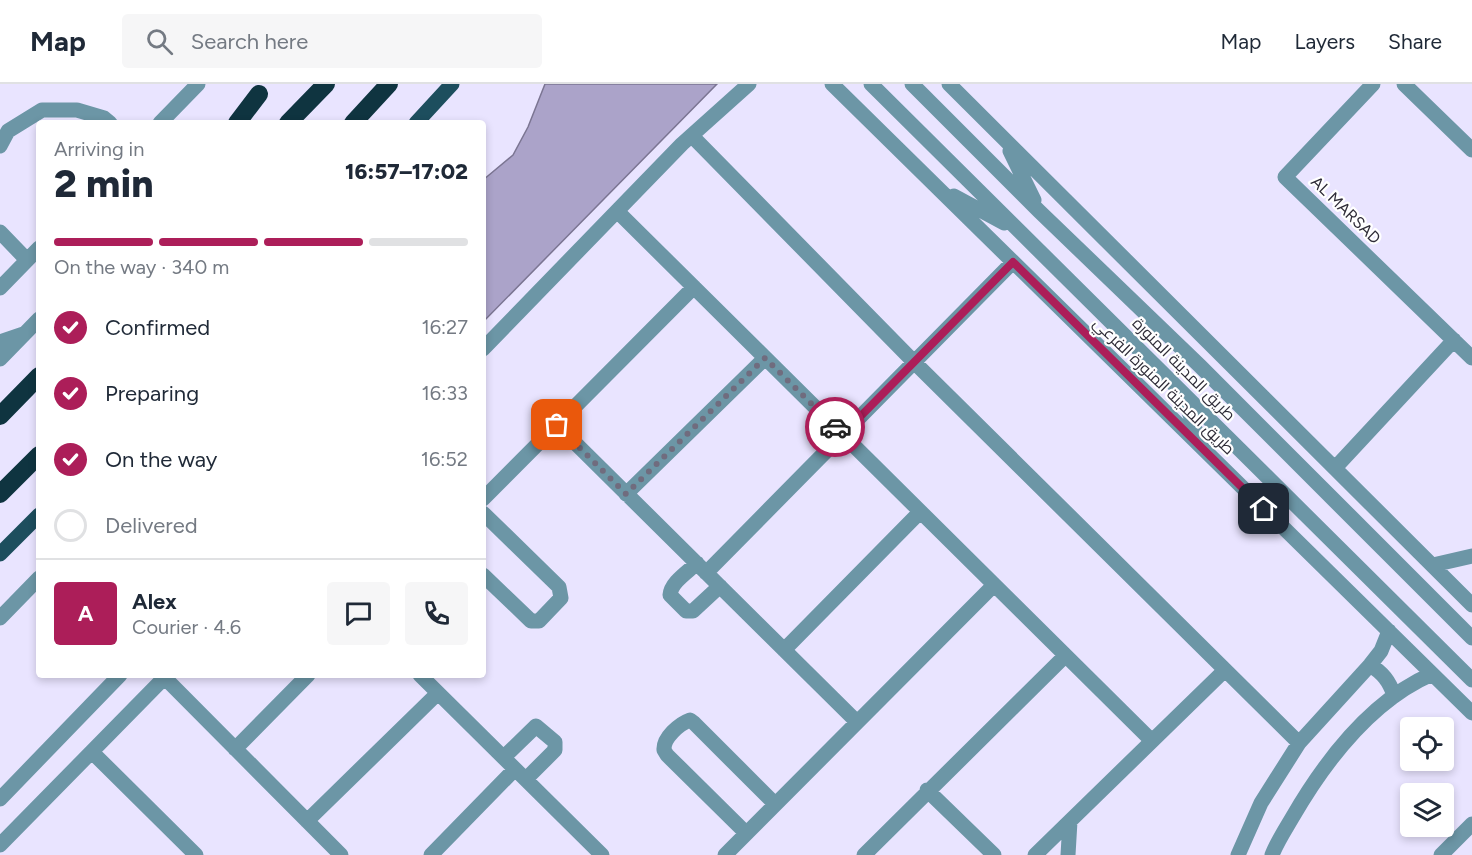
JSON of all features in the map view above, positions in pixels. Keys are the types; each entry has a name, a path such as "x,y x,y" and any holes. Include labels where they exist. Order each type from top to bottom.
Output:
{"highway":[{"path":"291,120 326,84"},
{"path":"355,120 389,84"},
{"path":"239,120 264,89"},
{"path":"0,416 36,379"},
{"path":"0,494 36,457"}],"main road":[{"path":"419,120 452,84"},
{"path":"0,555 36,518"}],"street":[{"path":"486,346 692,136 749,84"},
{"name":"طريق المدينة المنورة الفرعي","path":"832,84 1432,674 1465,703 1472,713"},
{"name":"طريق المدينة المنورة","path":"871,84 1472,680"},
{"name":"طريق المدينة المنورة","path":"912,84 1200,366 1472,638"},
{"path":"949,84 1433,565 1470,599"},
{"name":"AL MARSAD","path":"1373,84 1285,177 1472,358"},
{"path":"1404,84 1472,150"},
{"path":"163,120 192,86"},
{"path":"234,120 264,89"},
{"path":"0,146 8,131 42,110 76,110 106,120"},
{"path":"692,136 914,362 1299,743"},
{"path":"1004,139 1039,210"},
{"path":"935,186 1021,232"},
{"path":"617,211 1152,741"},
{"path":"0,232 27,260"},
{"path":"0,288 36,251"},
{"path":"720,586 693,611 686,611 670,594 673,585 701,568 842,435 1013,262"},
{"path":"486,496 694,287"},
{"path":"0,359 36,322"},
{"path":"0,342 26,333"},
{"path":"1335,468 1454,340"},
{"path":"626,494 765,358"},
{"path":"1200,366 1255,389"},
{"path":"1182,392 1202,448"},
{"path":"557,425 857,723"},
{"path":"784,650 920,512"},
{"path":"486,516 559,587 561,598 539,621 531,621 486,578"},
{"path":"1433,565 1472,556"},
{"path":"0,618 36,581"},
{"path":"1374,583 1376,618"},
{"path":"724,855 994,585"},
{"path":"1238,855 1262,803 1299,743 1370,665 1381,651 1389,631"},
{"path":"864,855 927,790 1065,656"},
{"path":"1370,665 1383,674 1394,695"},
{"path":"1035,855 1225,670"},
{"path":"1272,855 1317,778 1374,711 1412,683 1432,674"},
{"path":"0,799 117,678"},
{"path":"0,845 163,678"},
{"path":"167,678 341,855"},
{"path":"235,749 305,678"},
{"path":"423,678 504,757 592,852"},
{"path":"307,821 438,693"},
{"path":"746,833 664,750 666,740 684,722 690,720 694,723 775,804"},
{"path":"431,855 520,774 555,750 555,742 536,726 504,757"},
{"path":"92,752 196,855"},
{"path":"927,790 994,855"},
{"path":"1068,855 1070,821"},
{"path":"1441,855 1472,824"}],"building":[{"path":"545,84 717,84 486,319 486,178 513,155 528,127"}],"way so far":[{"path":"557,425 626,494 765,358 835,427"}],"route":[{"path":"835,427 842,435 1013,262 1264,509"}]}
